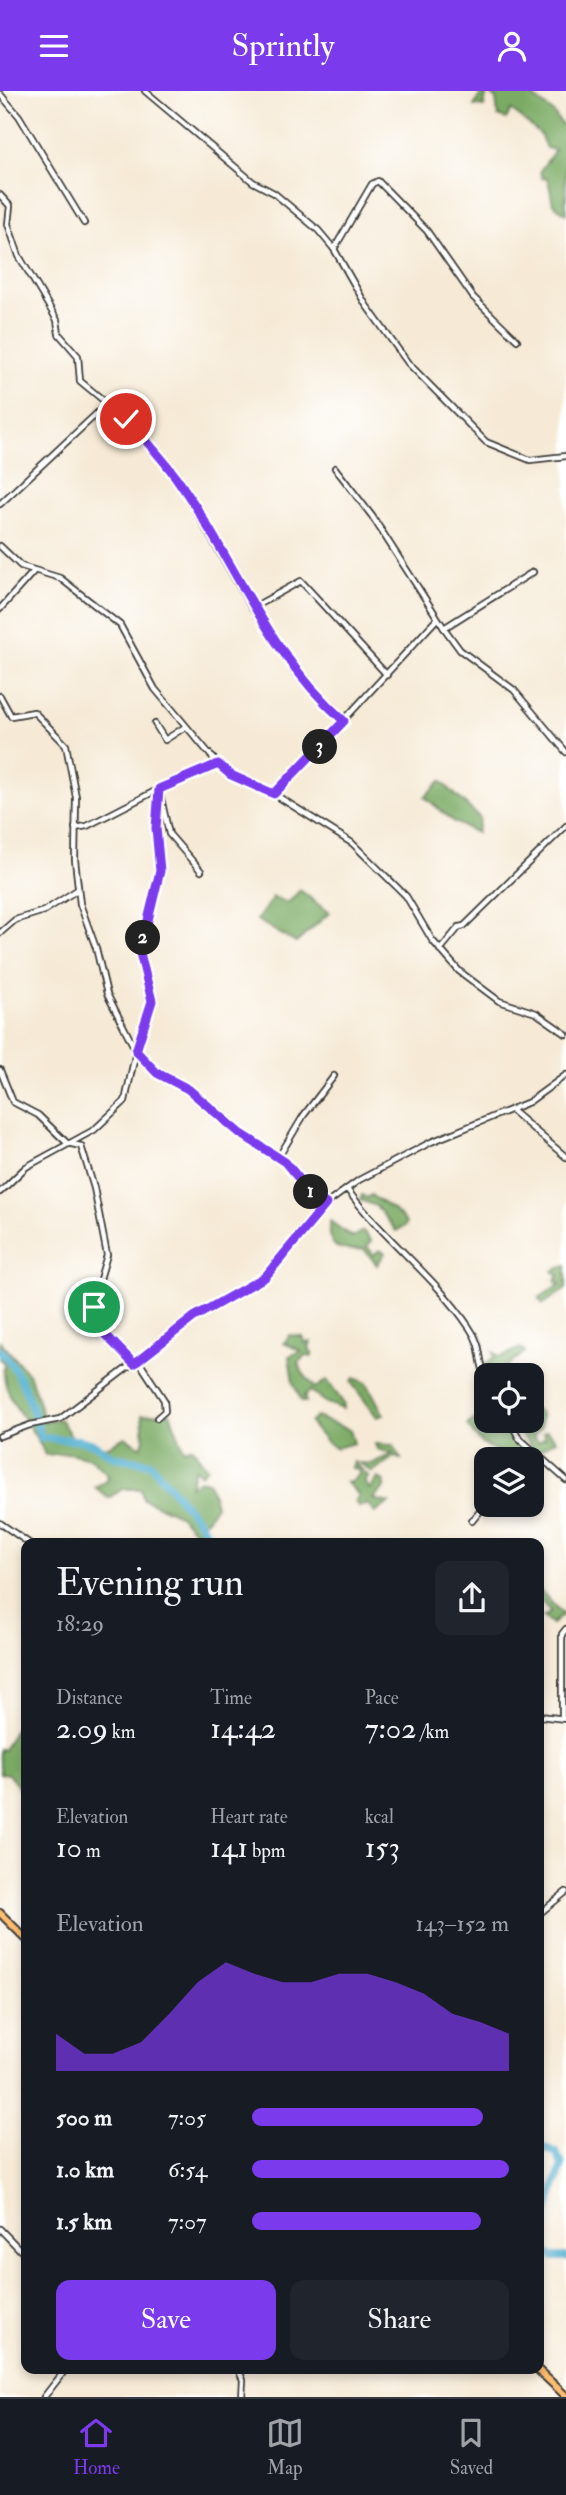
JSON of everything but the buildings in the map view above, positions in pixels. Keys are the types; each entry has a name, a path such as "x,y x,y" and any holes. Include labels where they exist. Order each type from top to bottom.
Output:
{"main road":[{"path":"0,1913 21,1934"},
{"path":"542,2374 566,2396"}],"street":[{"path":"145,91 253,182 299,212 334,249 366,305 408,363 486,442 530,460 566,456"},
{"path":"0,94 19,116 84,223"},
{"path":"334,249 372,184 378,181 427,231 473,297 517,340"},
{"path":"0,194 10,206 8,224 19,256 57,320 59,334 78,356 80,381 135,428 176,477 252,608 295,671 344,721"},
{"path":"0,504 108,403"},
{"path":"335,468 372,516 436,620 460,650 514,691 566,752"},
{"path":"0,546 21,566 60,578 120,625 155,689 218,764 231,775 274,794 352,843 406,896 440,950 484,992 509,1005 536,1013 566,1034"},
{"path":"0,609 34,571"},
{"path":"444,628 533,572"},
{"path":"252,608 301,581 387,675"},
{"path":"274,794 436,620"},
{"path":"0,696 11,716 34,712 65,745 76,797 78,890 107,994 136,1051 157,1073 196,1095 240,1133 278,1158 326,1204"},
{"path":"155,725 165,740 185,727"},
{"path":"75,828 87,826 159,789 218,764"},
{"path":"159,789 169,834 201,871"},
{"path":"0,1192 26,1167 94,1130 123,1105 152,1001 140,953 160,871 156,828 159,789"},
{"path":"440,950 459,927 464,926 566,827"},
{"path":"0,933 15,920 44,911 78,890"},
{"path":"0,1070 13,1102 38,1115 63,1139 80,1146 94,1188 107,1255 95,1296 96,1318 106,1337 136,1362 164,1400 165,1411 157,1418"},
{"path":"0,1436 30,1425 45,1423 69,1412 194,1317 265,1277 326,1204 347,1189 400,1157 512,1110 566,1075"},
{"path":"278,1158 304,1115 334,1076"},
{"path":"512,1110 566,1157"},
{"path":"347,1189 370,1221 448,1300 470,1328 481,1348 481,1363"},
{"path":"516,1433 528,1447"},
{"path":"544,1460 566,1480"},
{"path":"472,1521 475,1517"},
{"path":"0,1523 22,1538"},
{"path":"544,1717 564,1719 560,1672 562,1634 566,1629"},
{"path":"544,1910 566,1892"},
{"path":"0,2229 21,2251"},
{"path":"44,2397 62,2374"},
{"path":"240,2374 243,2380 242,2397"}],"green space":[{"path":"483,91 487,91 484,107 474,106"},
{"path":"487,91 525,91 552,111 565,129 566,214 553,204 548,179 542,178 540,171 555,150 546,148 540,134 511,110 506,119 498,116 496,99"},
{"path":"441,781 480,818 477,833 454,822 425,797"},
{"path":"300,890 329,913 296,943 257,920 273,897 288,903"},
{"path":"362,1195 367,1198 371,1195 394,1210 406,1223 405,1226 396,1231 376,1206 360,1200"},
{"path":"330,1221 352,1237 363,1231 371,1241 367,1246 374,1255 379,1250 385,1253 377,1265 364,1249 348,1250 337,1247 331,1238"},
{"path":"566,1265 566,1289 543,1304 539,1298 560,1284 555,1281 559,1276 553,1271"},
{"path":"290,1335 303,1337 305,1343 311,1342 309,1349 313,1354 311,1357 305,1355 299,1362 302,1372 315,1388 327,1380 344,1404 343,1409 327,1403 311,1391 304,1396 306,1402 302,1402 293,1383 289,1356 301,1351 284,1343"},
{"path":"0,1341 30,1376 45,1422 60,1419 71,1436 106,1447 125,1437 141,1447 144,1439 142,1415 170,1413 184,1450 192,1447 207,1468 200,1474 195,1468 190,1486 200,1480 209,1482 216,1505 197,1534 179,1515 143,1499 141,1489 123,1489 108,1498 95,1487 108,1480 107,1473 90,1458 69,1453 45,1455 7,1389 4,1363 0,1359"},
{"path":"521,1348 525,1352 512,1363 486,1363 495,1357 493,1352 501,1357"},
{"path":"354,1378 367,1383 384,1415 377,1417 351,1382"},
{"path":"316,1417 350,1430 354,1443 336,1448 326,1442 310,1423"},
{"path":"474,1420 474,1433 514,1433 510,1441 516,1445 521,1443 525,1447 488,1447 482,1444 467,1425"},
{"path":"547,1431 556,1440 544,1447 532,1447 520,1433 536,1433 533,1437 538,1442 545,1438 543,1433"},
{"path":"375,1444 393,1445 401,1459 394,1457 372,1472 360,1463 371,1464 392,1454 377,1449"},
{"path":"354,1462 369,1477 364,1481 370,1489 378,1478 384,1481 384,1488 373,1499 389,1503 375,1513 367,1503 359,1507 355,1502 359,1495 346,1482 351,1482 359,1474 358,1469 351,1468"},
{"path":"544,1594 563,1615 552,1624 544,1618 551,1612 544,1604"},
{"path":"15,1728 21,1729 21,1790 8,1774 0,1774 0,1749 3,1750"}],"waterway":[{"path":"0,1350 21,1380 41,1438 78,1440 94,1444 114,1457 150,1463 210,1538"},
{"path":"544,2148 556,2153 562,2165 544,2221"},
{"path":"544,2251 553,2257 566,2257"}],"route":[{"path":"94,1307 99,1328 134,1364 194,1317 265,1277 309,1228 326,1204 312,1194 285,1162 240,1133 188,1089 157,1073 136,1051 152,1001 140,953 145,923 160,871 156,828 159,789 218,764 231,775 274,794 283,781 310,758 344,721 322,702 295,671 252,608 176,477 126,419"}]}
